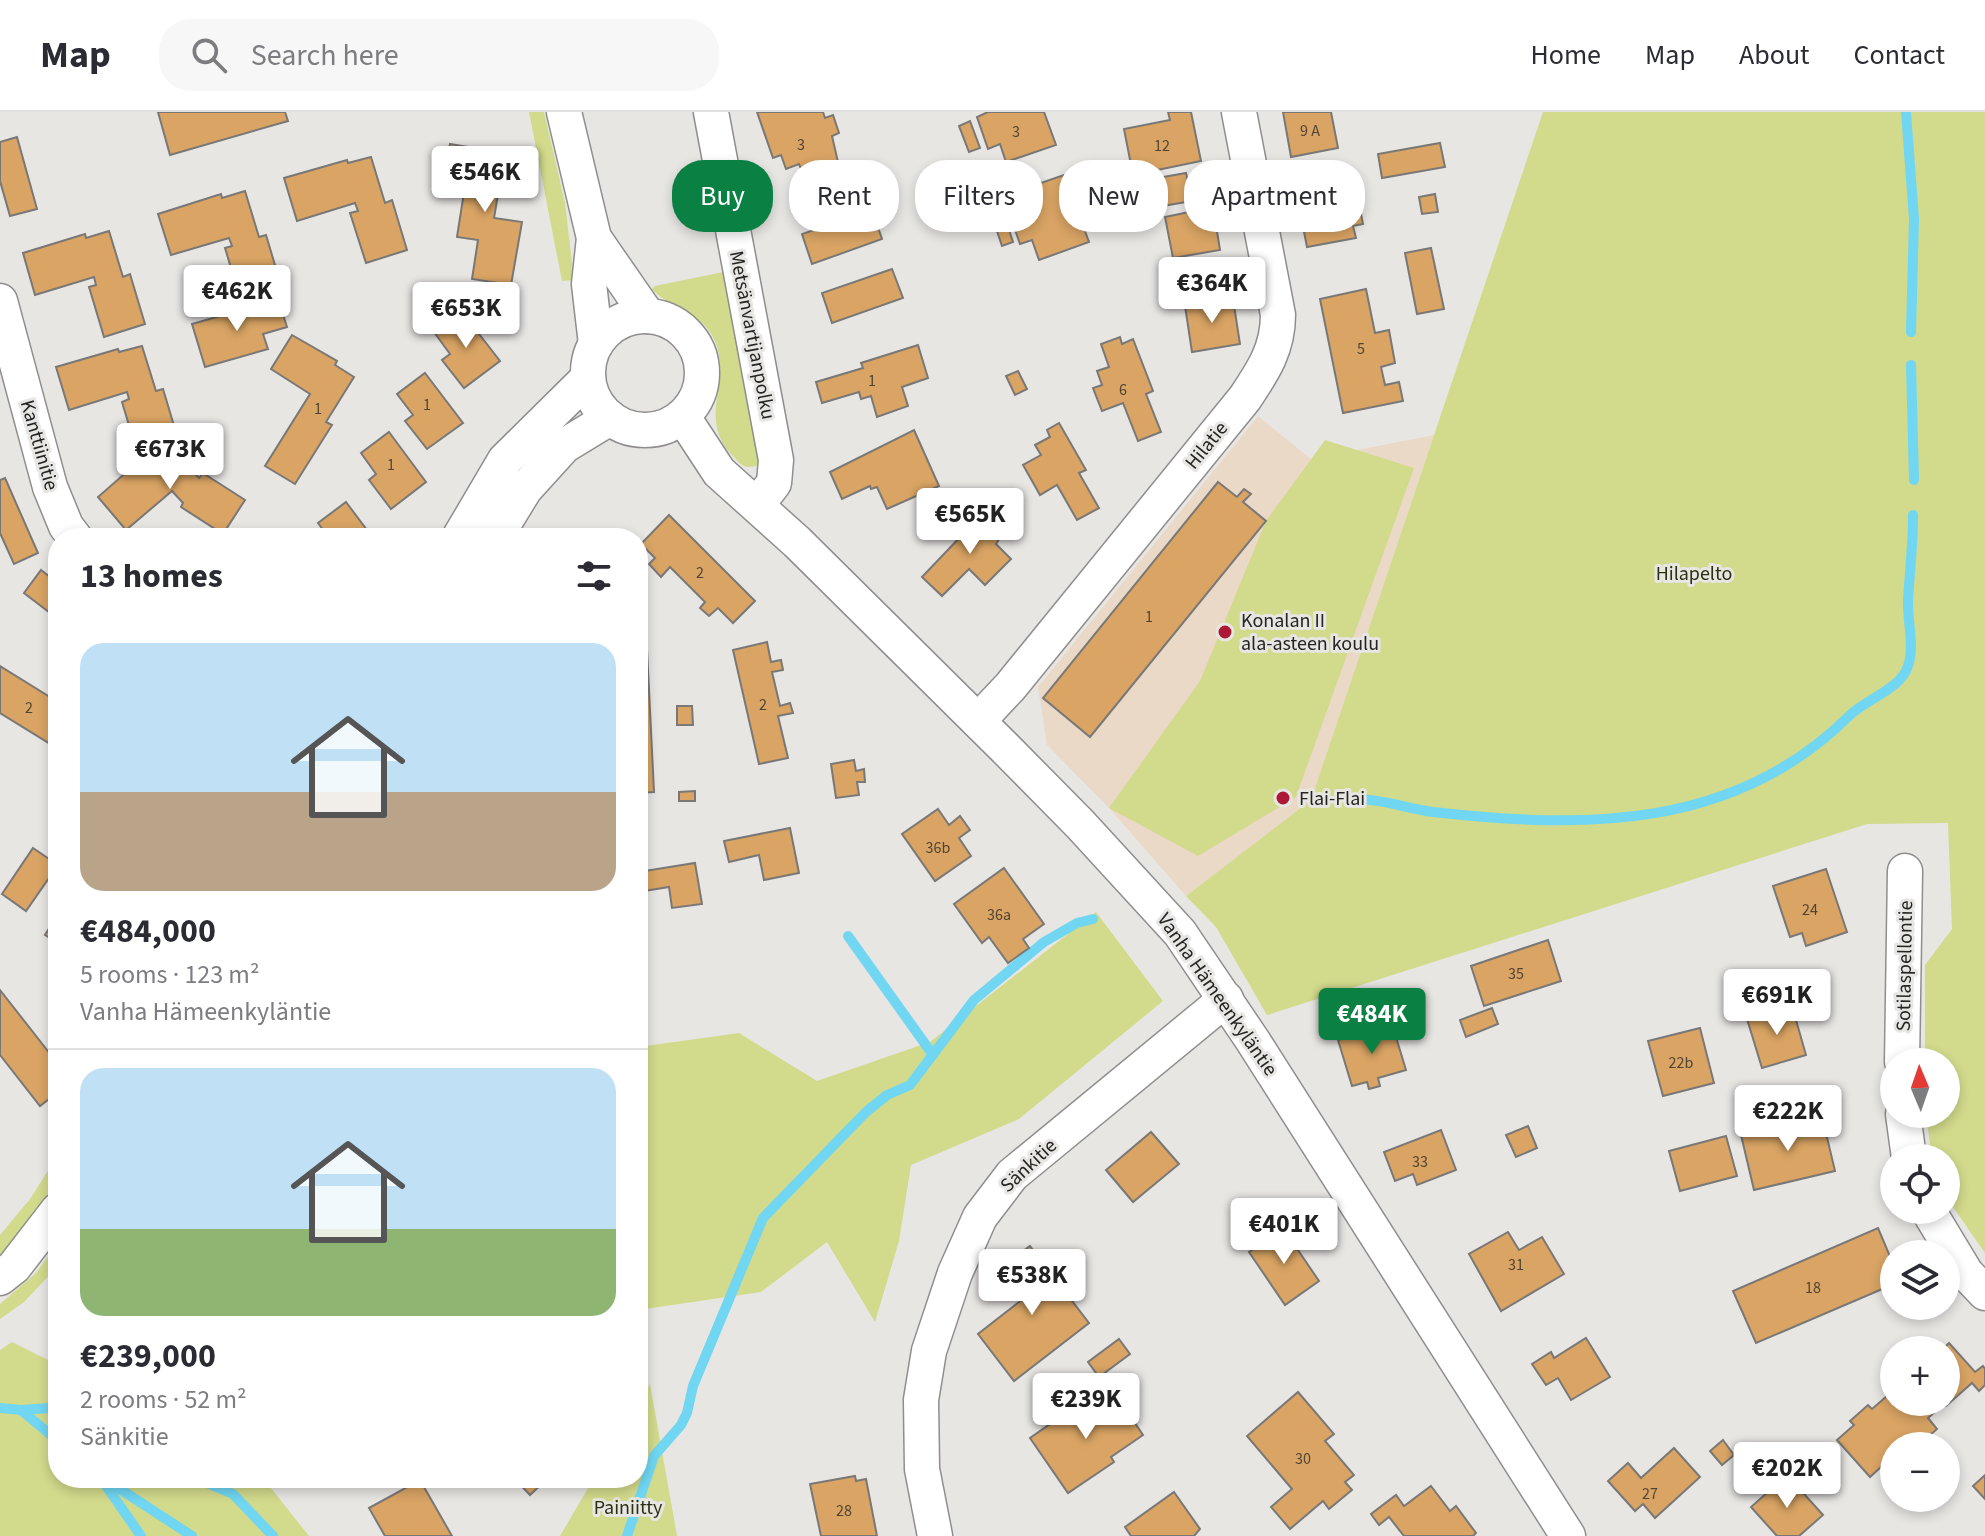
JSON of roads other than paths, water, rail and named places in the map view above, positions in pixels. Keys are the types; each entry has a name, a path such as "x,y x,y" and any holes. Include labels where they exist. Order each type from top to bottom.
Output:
{"street":[{"path":"564,112 594,238 589,284 596,344"},
{"name":"Metsänvartijanpolku","path":"711,112 776,460 774,483 757,505"},
{"name":"Hilatie","path":"978,721 1010,687 1245,398 1269,362 1278,335 1278,315 1239,112"},
{"path":"594,238 648,316"},
{"name":"Kanttiinitie","path":"0,301 50,487 68,528"},
{"path":"648,316 678,327 691,339 703,373 700,390 683,417 663,427 644,430 626,427 610,418 598,406 588,378 596,344 613,326 627,319 648,316"},
{"path":"465,528 505,460 588,378"},
{"name":"Vanha Hämeenkyläntie","path":"683,417 719,472 757,505 978,721 1080,824 1180,933 1226,999 1568,1536"},
{"path":"501,528 525,489 564,446 610,418"},
{"name":"Sotilaspellontie","path":"1902,1048 1905,871"},
{"name":"Sänkitie","path":"935,1536 922,1469 921,1400 929,1351 955,1273 980,1217 1012,1175 1226,999"},
{"path":"0,1278 14,1267 48,1223"},
{"path":"1934,1224 1966,1273 1985,1293"}],"waterway":[{"path":"1906,112 1914,219 1911,332"},
{"path":"1911,365 1914,480"},
{"path":"1349,799 1490,817 1601,819 1655,813 1707,801 1757,781 1804,754 1904,674 1911,650 1908,599 1913,515"},
{"path":"648,1474 654,1456 681,1425 687,1413 693,1386 763,1218 866,1112 887,1095 910,1085 974,1000 1044,942 1077,923 1093,919"},
{"path":"848,936 933,1055"},
{"path":"0,1408 21,1410 48,1433"},
{"path":"21,1410 48,1408"},
{"path":"108,1488 141,1536"},
{"path":"118,1488 192,1536"},
{"path":"219,1488 233,1494 273,1536"},
{"path":"627,1536 643,1488"}],"place":[{"name":"Konalan II ala-asteen koulu","path":"1225,632"},
{"name":"Flai-Flai","path":"1283,798"}],"park label":[{"name":"Hilapelto","path":"1694,573"},
{"name":"Painiitty","path":"628,1507"}]}
